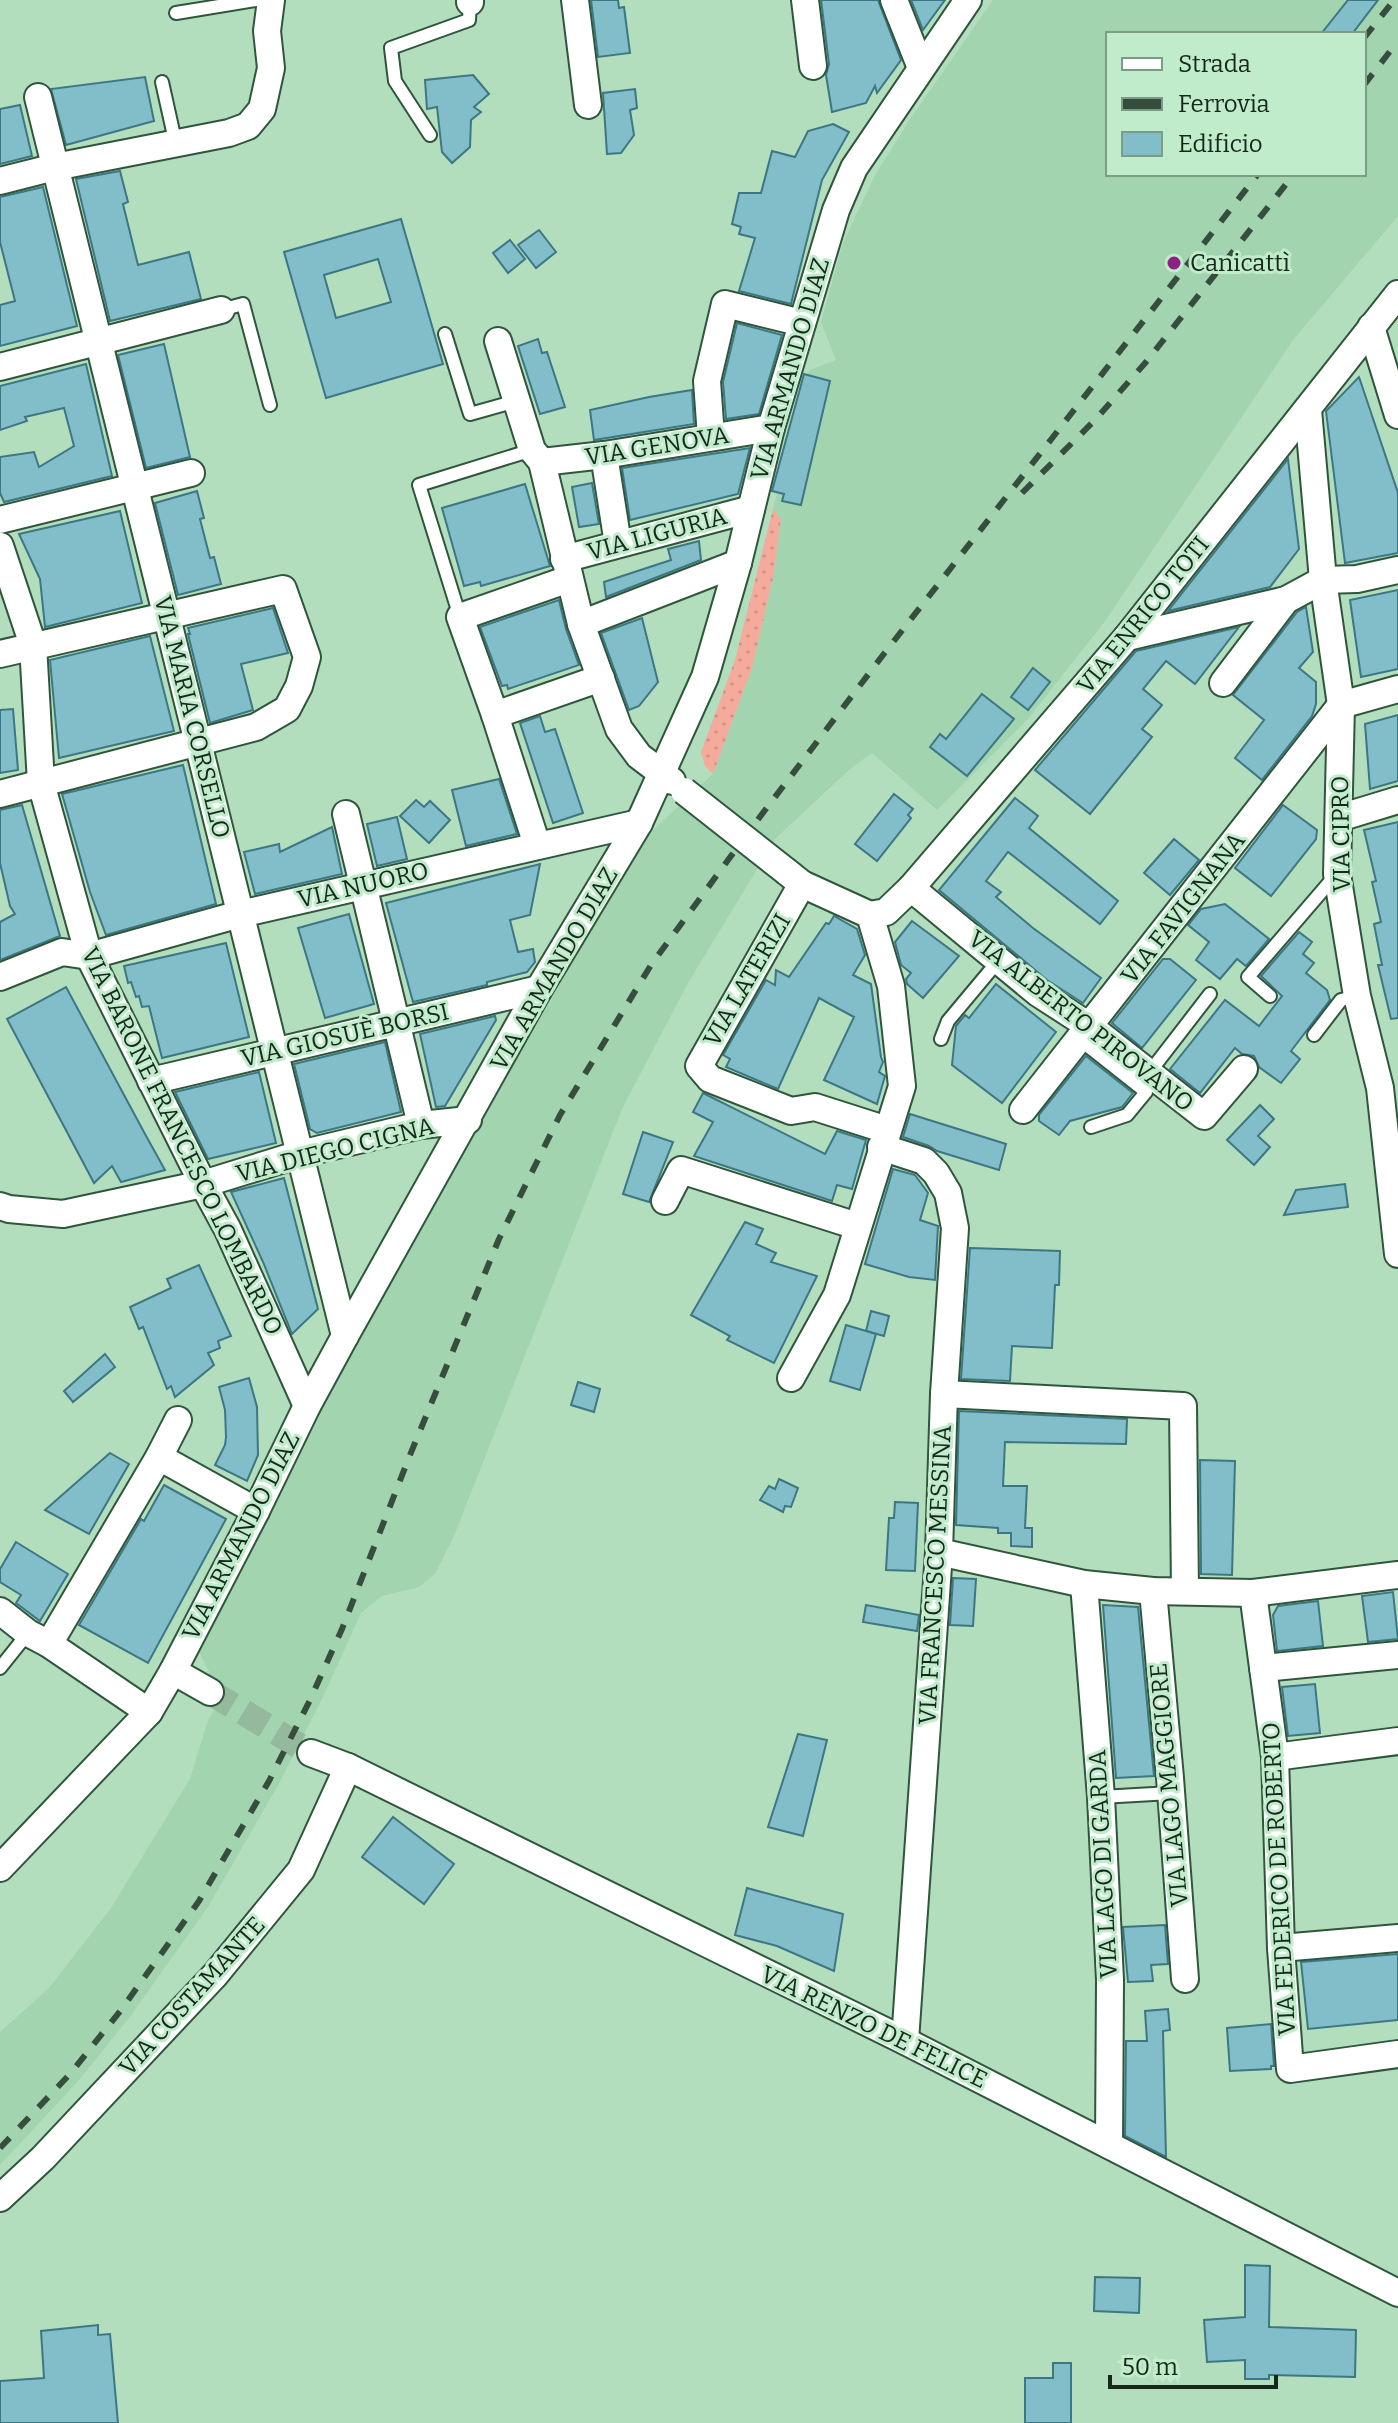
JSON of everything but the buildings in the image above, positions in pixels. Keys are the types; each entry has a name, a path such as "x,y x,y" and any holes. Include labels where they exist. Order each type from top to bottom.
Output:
{"street":[{"path":"0,181 55,167 176,145 248,126 262,109 271,68 267,31 271,0"},
{"path":"575,0 588,105"},
{"path":"805,0 813,66"},
{"path":"894,0 921,68"},
{"name":"VIA ARMANDO DIAZ","path":"0,1868 149,1712 345,1336 539,989 639,823 705,677 738,563 771,428 836,210 854,168 968,0"},
{"name":"VIA MARIA CORSELLO","path":"38,97 345,1336"},
{"name":"VIA ENRICO TOTI","path":"870,915 886,912 911,888 1127,637 1398,294"},
{"path":"711,437 707,381 725,304 802,323"},
{"path":"0,367 221,310"},
{"path":"1371,327 1398,415"},
{"path":"498,341 537,456 581,624 619,729 639,756 795,878 870,915 891,986 902,1086 837,1295 791,1378"},
{"name":"VIA CIPRO","path":"1308,410 1323,580 1341,705 1337,874 1357,996 1380,1088 1398,1254"},
{"name":"VIA GENOVA","path":"537,456 604,455 771,428"},
{"path":"604,455 618,544"},
{"path":"0,520 191,473"},
{"name":"VIA LIGURIA","path":"460,617 618,544 751,509"},
{"name":"VIA BARONE FRANCESCO LOMBARDO","path":"0,546 33,645 41,783 89,956 228,1230 307,1406"},
{"path":"581,624 738,563"},
{"path":"1127,637 1286,600 1323,580 1357,579 1398,570"},
{"path":"0,654 283,589 307,657 299,686 287,709 256,727 0,794"},
{"path":"1223,683 1286,600"},
{"path":"460,617 537,845"},
{"path":"495,715 601,678"},
{"path":"1341,705 1398,689"},
{"name":"VIA FAVIGNANA","path":"1023,1110 1341,705"},
{"path":"1339,818 1398,800"},
{"path":"346,814 421,1125"},
{"name":"VIA NUORO","path":"0,977 62,952 89,956 240,914 639,823"},
{"name":"VIA LATERIZI","path":"795,878 699,1066 710,1079 791,1111 815,1107 884,1138"},
{"name":"VIA ALBERTO PIROVANO","path":"911,888 1084,1033 1149,1073 1204,1116 1244,1069"},
{"name":"VIA GIOSUÈ BORSI","path":"151,1081 539,989"},
{"name":"VIA DIEGO CIGNA","path":"0,1206 63,1214 203,1184 300,1154 421,1125 468,1120"},
{"name":"VIA FRANCESCO MESSINA","path":"884,1138 924,1161 936,1173 948,1193 955,1228 944,1394 939,1552 905,2041"},
{"path":"665,1201 681,1170 857,1226"},
{"path":"944,1394 1183,1406 1185,1591"},
{"path":"39,1639 159,1457 178,1420"},
{"path":"159,1457 256,1511"},
{"path":"939,1552 1084,1584 1153,1591 1253,1593 1398,1575"},
{"name":"VIA LAGO DI GARDA","path":"1084,1584 1101,1797 1110,1980 1109,2145"},
{"name":"VIA LAGO MAGGIORE","path":"1153,1591 1185,1979"},
{"name":"VIA FEDERICO DE ROBERTO","path":"1253,1593 1275,1757 1281,1948 1290,2069 1398,2054"},
{"path":"0,1611 149,1712"},
{"path":"1263,1668 1398,1655"},
{"path":"173,1671 210,1692"},
{"path":"1275,1757 1398,1741"},
{"name":"VIA RENZO DE FELICE","path":"311,1753 348,1767 905,2041 1398,2293"},
{"name":"VIA COSTAMANTE","path":"0,2198 43,2158 215,1975 301,1870 348,1767"},
{"path":"1281,1948 1398,1938"}],"lane":[{"path":"176,13 256,0"},
{"path":"430,135 395,81 391,48 469,20 470,1"},
{"path":"162,82 176,145"},
{"path":"221,310 243,304 270,405"},
{"path":"445,334 470,414 516,401"},
{"path":"460,617 419,485 537,456"},
{"path":"1270,996 1248,977 1337,874"},
{"path":"941,1039 948,1021 999,960"},
{"path":"1149,1073 1210,994"},
{"path":"1314,1035 1341,1000 1357,996"},
{"path":"1084,1033 1146,1092 1127,1115 1091,1127"},
{"path":"0,1668 39,1639"},
{"path":"1101,1797 1171,1793"}],"shaded area":[{"path":"993,0 1398,0 1398,216 1293,340 1106,620 1028,719 937,810 872,753 850,769 776,838 688,983 622,1109 454,1536 435,1574 419,1587 382,1596 361,1613 277,1787 208,1907 129,2018 80,2079 0,2165 0,2032 49,1988 111,1908 190,1779 208,1720 225,1693 206,1680 209,1672 196,1645 270,1502 565,975 583,937 649,834 713,774 752,668 773,578 781,519 773,509 806,376 810,370 836,360 821,322 843,243 874,177 910,119"},
{"path":"773,509 781,519 773,578 752,668 713,774 705,766 701,752 735,660"}],"tunnel":[{"path":"210,1692 311,1753"}],"railway":[{"path":"1366,35 1394,0"},
{"path":"1366,82 1398,41"},
{"path":"0,2148 70,2074 121,2010 199,1901 269,1781 342,1629 499,1239 560,1115 651,965 883,655 1256,176"},
{"path":"1022,493 1095,420 1146,362 1292,176"}],"place":[{"name":"Canicattì","path":"1174,263"}]}
